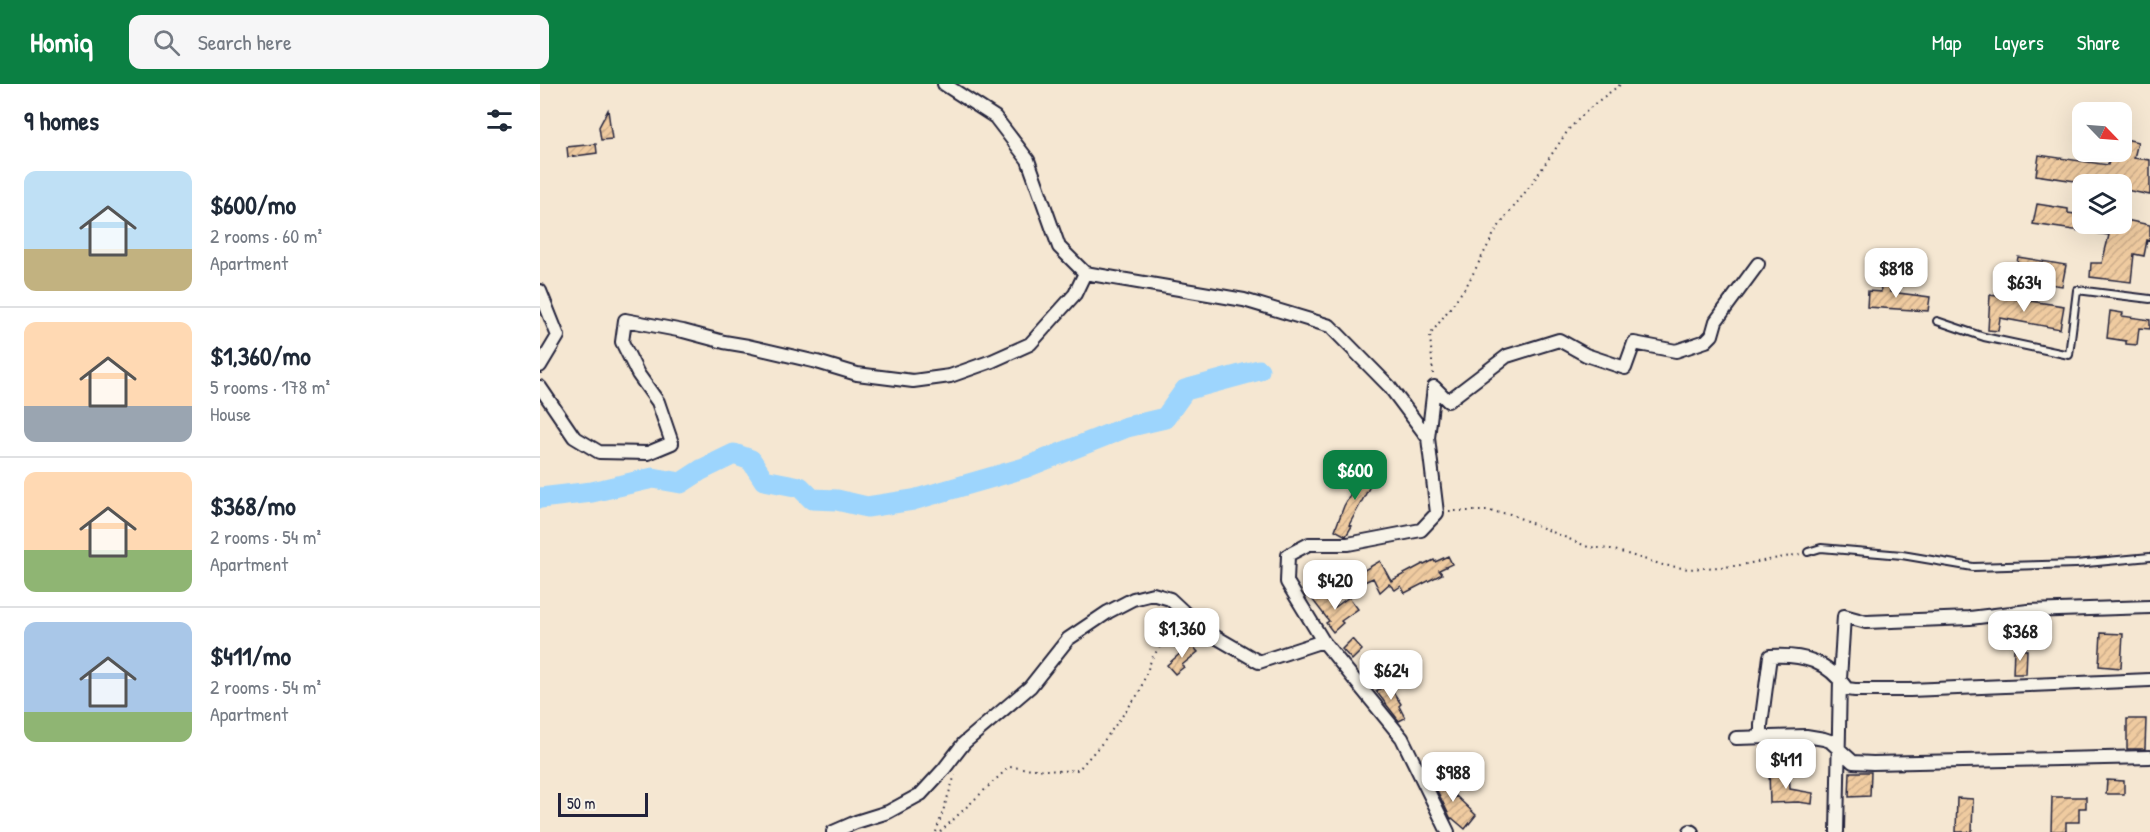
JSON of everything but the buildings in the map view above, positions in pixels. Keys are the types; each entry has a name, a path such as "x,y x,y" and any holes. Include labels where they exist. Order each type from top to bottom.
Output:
{"street":[{"path":"944,84 994,117 1028,160 1059,247 1085,273 1244,300 1330,326 1389,386 1428,438"},
{"path":"1434,387 1448,401 1507,356 1559,340 1586,355 1625,368 1634,343 1676,351 1706,341 1712,335 1716,321 1758,264"},
{"path":"540,387 574,437 599,453 648,453 672,443 658,402 638,374 622,342 625,320 818,362 857,374 913,381 950,376 993,361 1030,344 1075,294 1085,273"},
{"path":"540,291 558,336 540,366"},
{"path":"1434,387 1428,438 1437,513 1421,530 1348,544 1309,544 1288,555 1287,582 1323,641 1402,738 1448,832"},
{"path":"833,832 888,812 921,794 964,743 1030,687 1068,639 1108,612 1133,599 1152,594 1170,599 1202,628 1258,662 1323,641"},
{"path":"1837,832 1840,679 1844,616 1866,622 1970,618 2028,611 2150,607"},
{"path":"1767,737 1761,733 1761,724 1770,656 1815,660 1832,671 1847,689 1855,690 1910,690 2150,680"},
{"path":"1736,738 1806,736 1824,739 1830,741 1853,762 1873,763 2150,757"}],"lane":[{"path":"1937,321 1992,339 2069,355 2077,290 2150,299"},
{"path":"1808,552 1821,548 1902,555 1973,567 2076,564 2150,557"}],"path":[{"path":"1434,387 1430,335 1467,285 1496,230 1569,129 1593,105 1621,84"},
{"path":"1437,513 1463,510 1510,514 1588,547 1611,549 1663,565 1689,569 1752,564 1808,552"},
{"path":"940,832 1009,767 1078,770 1103,742 1139,693 1152,657 1168,635 1202,628"},
{"path":"936,832 955,775"}],"waterway":[{"path":"540,498 592,492 653,478 681,483 701,470 734,454 751,460 764,480 800,487 812,499 837,500 867,507 913,500 1024,468 1127,427 1165,418 1185,390 1259,370"}]}
